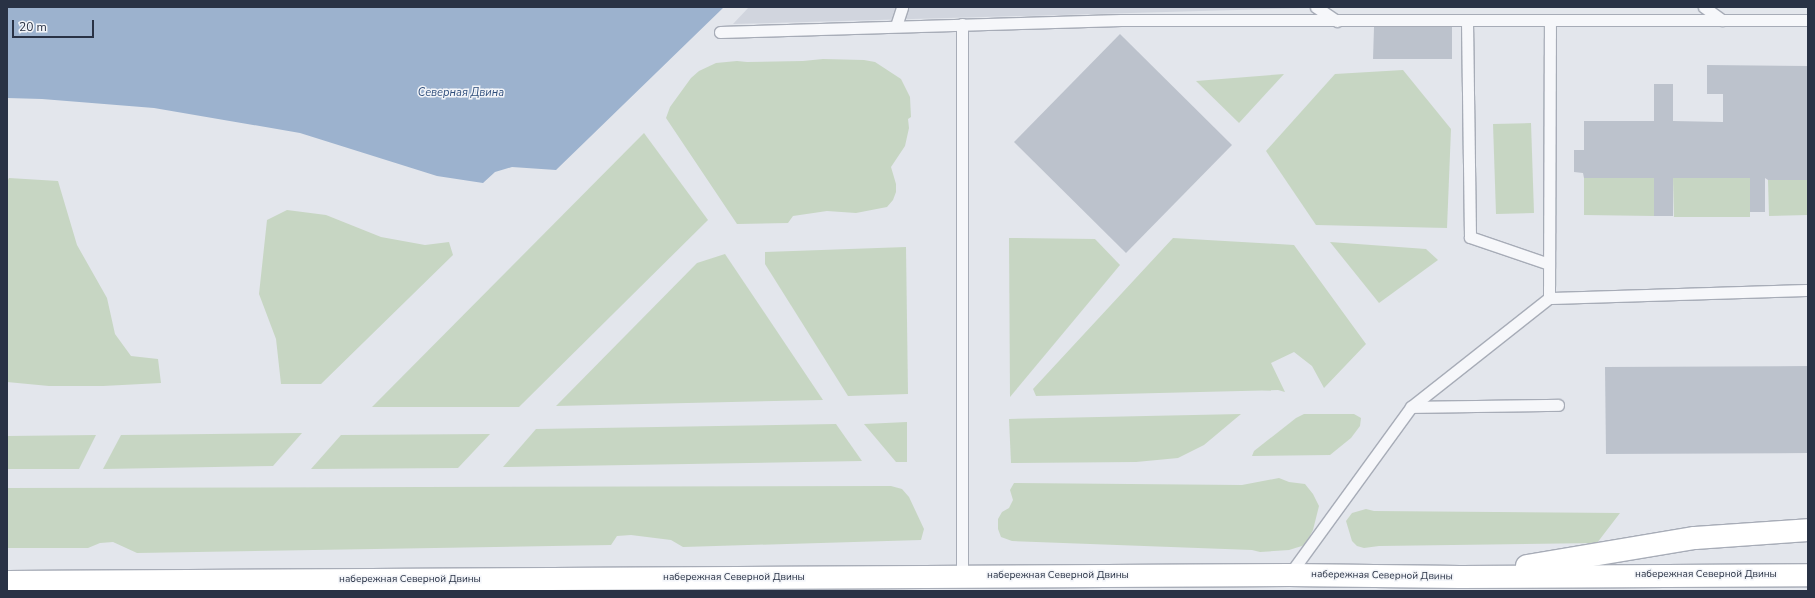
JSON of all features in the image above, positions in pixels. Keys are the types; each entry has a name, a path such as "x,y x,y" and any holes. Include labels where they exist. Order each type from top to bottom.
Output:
{"main road":[{"name":"набережная Северной Двины","path":"1460,584 1695,538 1808,530"},
{"name":"набережная Северной Двины","path":"14,585 762,584 962,577 1289,575 1460,584 1808,575"}],"lane":[{"path":"896,26 902,7"},
{"path":"1316,7 1337,21"},
{"path":"1704,7 1722,20"},
{"path":"720,32 1121,20 1808,20"},
{"path":"1467,21 1470,237 1549,264"},
{"path":"1549,298 1550,21"},
{"path":"962,24 962,577"},
{"path":"1289,575 1411,406 1549,298 1808,290"},
{"path":"1411,406 1558,405"}],"shaded area":[{"path":"749,7 1346,7 733,24"}],"green space":[{"path":"823,59 864,60 875,62 901,79 910,97 911,117 908,119 909,128 905,146 891,167 896,184 896,192 893,200 887,207 856,213 827,211 793,216 788,223 737,224 666,118 670,107 691,78 699,71 716,63 737,61 803,61"},
{"path":"1403,70 1451,129 1447,228 1316,225 1266,151 1335,74"},
{"path":"1284,74 1239,123 1196,81"},
{"path":"1531,123 1534,213 1496,214 1493,124"},
{"path":"644,133 708,220 519,407 372,407"},
{"path":"9,178 58,181 77,245 107,298 115,334 131,356 158,359 161,383 103,386 49,386 7,382 7,182"},
{"path":"1584,178 1654,178 1654,216 1584,215"},
{"path":"1673,178 1750,178 1750,217 1674,217"},
{"path":"1768,180 1808,180 1808,215 1769,216"},
{"path":"287,210 326,215 381,237 425,245 449,242 453,255 321,384 281,384 276,339 259,294 267,220"},
{"path":"1009,238 1095,239 1120,265 1010,397"},
{"path":"1173,238 1294,245 1366,344 1324,388 1312,366 1294,352 1271,363 1285,392 1278,390 1036,396 1033,389"},
{"path":"1330,242 1426,249 1438,260 1379,303"},
{"path":"906,247 908,394 848,396 765,264 765,252"},
{"path":"725,254 823,400 556,406 697,263"},
{"path":"1241,414 1204,445 1178,458 1136,462 1011,463 1009,419"},
{"path":"1304,414 1354,414 1361,418 1360,426 1351,438 1330,455 1252,456 1254,451 1296,418"},
{"path":"907,422 907,462 896,462 864,424"},
{"path":"836,424 862,461 503,467 536,429"},
{"path":"302,433 273,466 103,469 121,435"},
{"path":"490,434 458,468 311,469 341,435"},
{"path":"96,435 79,469 7,469 7,436"},
{"path":"1279,478 1289,482 1305,484 1313,494 1319,506 1313,530 1305,545 1289,550 1260,552 1252,550 1012,541 1001,537 998,529 998,519 1002,512 1009,508 1013,500 1010,490 1014,483 1242,485"},
{"path":"891,486 902,489 909,497 924,529 921,540 683,547 671,540 631,535 617,536 611,545 137,553 113,542 100,543 88,548 7,548 7,488"},
{"path":"1366,509 1374,511 1620,513 1597,543 1379,546 1364,548 1357,546 1352,541 1346,521 1352,513"}],"water":[{"name":"Северная Двина","path":"7,7 724,7 556,170 512,167 495,172 483,183 437,176 300,133 154,108 42,99 7,98"}],"building":[{"path":"1374,27 1452,27 1452,59 1373,59"},
{"path":"1120,34 1232,145 1126,253 1014,142"},
{"path":"1707,65 1808,66 1808,180 1768,180 1765,178 1765,212 1750,212 1750,178 1673,178 1673,216 1654,216 1654,178 1584,178 1583,173 1574,172 1574,150 1584,150 1584,121 1654,121 1654,84 1673,84 1673,121 1723,122 1723,94 1707,94"},
{"path":"1808,366 1808,453 1606,454 1605,367"}]}
